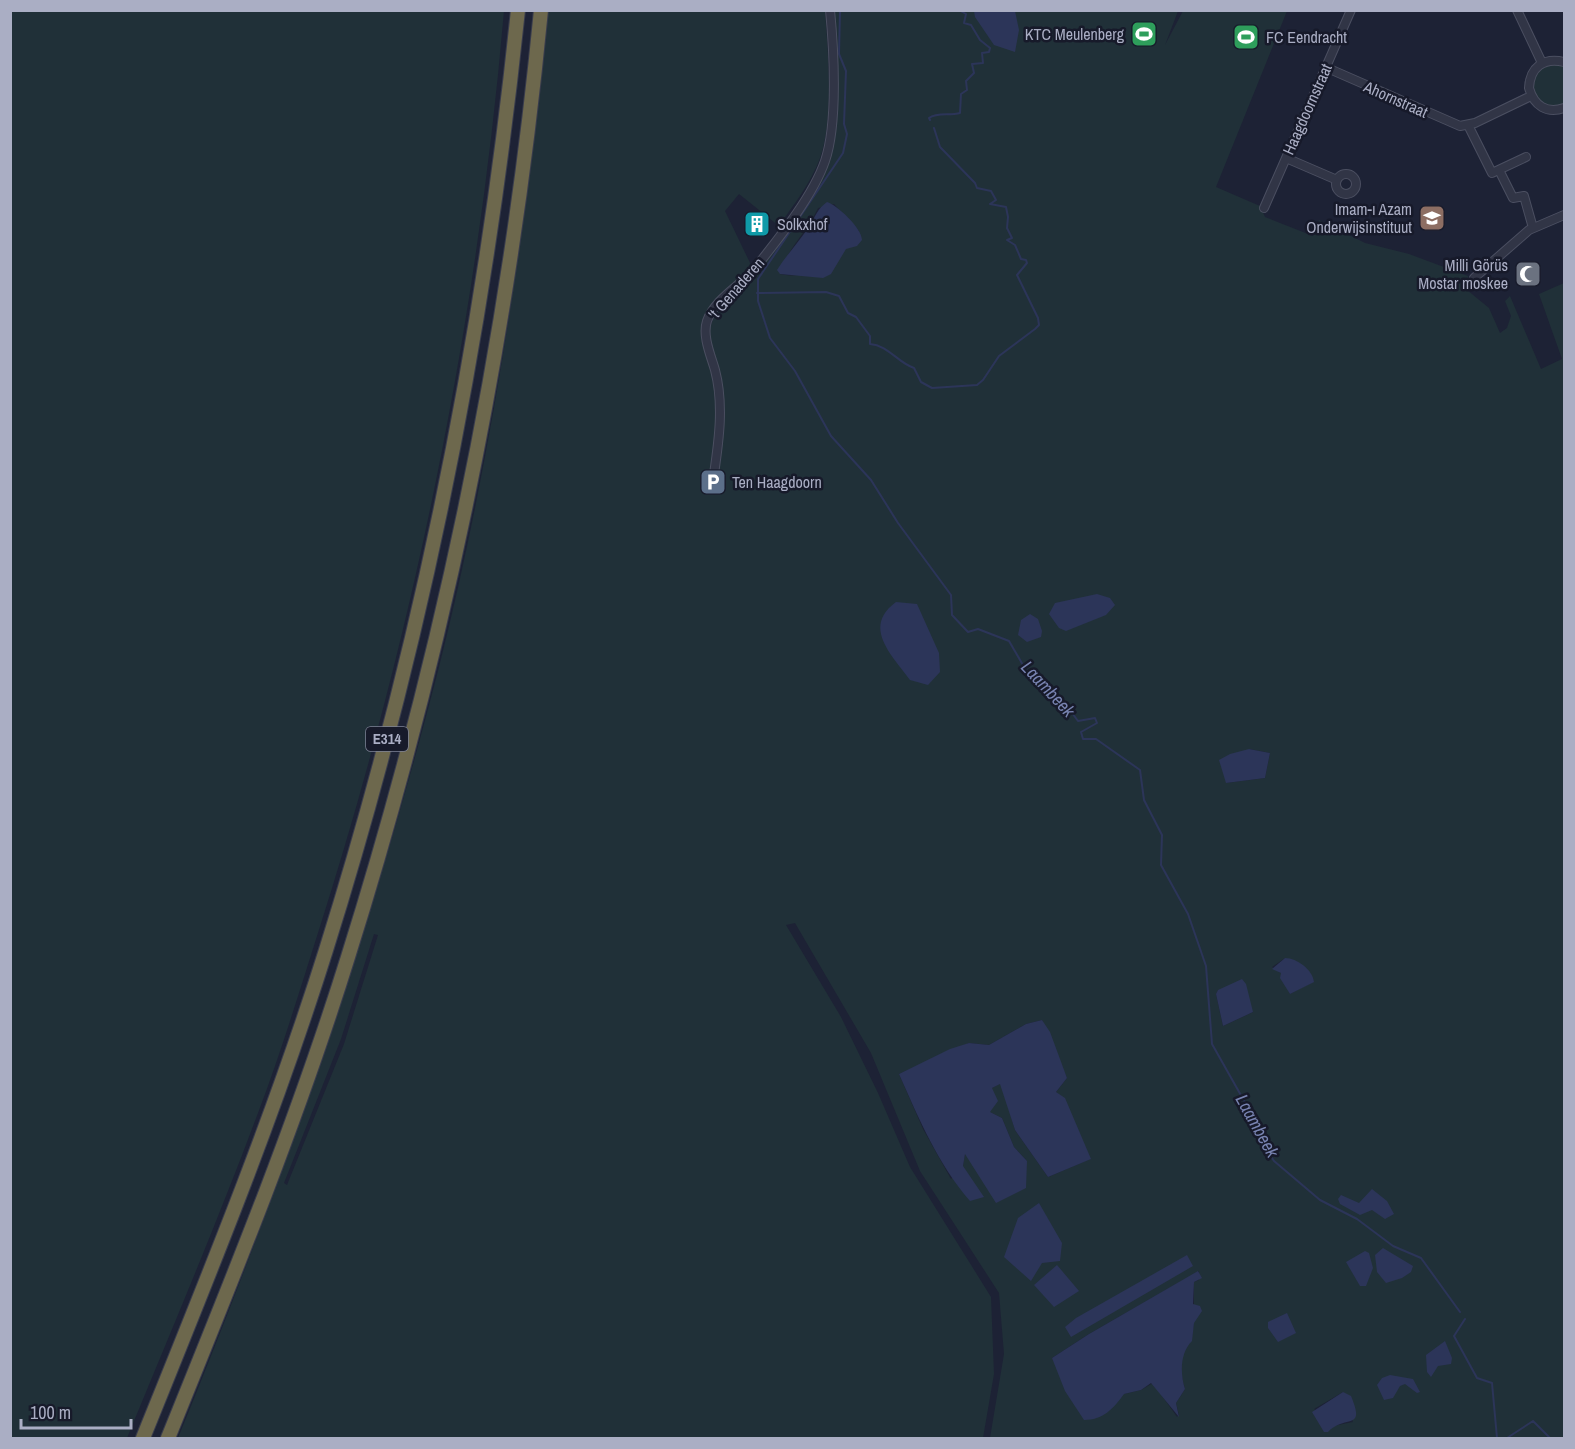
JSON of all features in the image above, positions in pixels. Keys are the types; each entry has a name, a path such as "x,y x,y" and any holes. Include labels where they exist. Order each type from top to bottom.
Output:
{"highway":[{"name":"E314","path":"143,1438 228,1226 282,1079 346,885 404,678 464,396 495,206 518,10"},
{"name":"E314","path":"168,1438 251,1233 305,1087 389,822 427,682 469,496 500,328 521,186 541,10"}],"street":[{"name":"'t Genaderen","path":"714,474 720,403 718,383 705,330 707,321 721,302 759,262 813,186 823,166 832,127 830,10"},
{"name":"Haagdoornstraat","path":"1264,208 1351,10"},
{"path":"1517,10 1542,63"},
{"path":"1564,62 1554,60 1542,63 1532,73 1529,81 1531,96 1545,109 1564,108"},
{"name":"Ahornstraat","path":"1325,67 1448,122 1460,126 1468,125"},
{"path":"1526,157 1492,173 1468,125 1531,96"},
{"path":"1286,158 1337,180"},
{"path":"1499,170 1513,198 1524,196 1533,228"},
{"path":"1474,278 1512,242 1533,228 1564,215"}],"shaded area":[{"path":"10,11 504,11 477,246 458,363 436,479 383,709 317,936 274,1069 194,1277 127,1438 11,1438"},
{"path":"547,11 825,11 829,106 820,158 807,185 779,226 739,194 725,211 752,267 725,290 710,308 702,329 702,341 709,339 709,331 715,314 760,271 817,185 833,138 832,11 1178,11 1165,45 1183,11 1287,11 1216,187 1260,206 1265,217 1313,236 1319,220 1365,243 1409,254 1468,276 1467,290 1489,308 1500,333 1507,328 1511,316 1505,301 1510,296 1541,369 1562,359 1539,294 1564,283 1564,1438 990,1438 1004,1354 999,1293 920,1171 871,1053 795,923 786,925 841,1017 878,1093 910,1167 991,1297 994,1374 983,1438 178,1438 252,1250 321,1059 412,769 458,589 491,425 517,260","holes":["834,204 859,231 835,258 815,271 804,274 780,274 787,257 818,208","1249,749 1270,753 1265,778 1226,783","374,934 378,935 344,1044 287,1185 284,1183 341,1039","1285,958 1314,981 1290,994 1281,973 1272,967","1218,990 1253,1012 1223,1026 1216,994","1042,1020 1067,1078 1056,1092 1090,1159 1048,1177 1015,1130 1001,1083 992,1088 989,1112 1002,1118 1014,1147 1027,1161 965,1153 963,1166 951,1179 923,1129 899,1074 969,1043 989,1045 1026,1024","1199,1271 1199,1280 1194,1282 1194,1323 1191,1341 1182,1357 1181,1370 1185,1389 1176,1403 1179,1415 1177,1417 1153,1383 1141,1390 1124,1394 1052,1358 1089,1334","1343,1392 1353,1422 1333,1426 1314,1409"]},
{"path":"1558,64 1564,66 1564,104 1545,105 1532,91 1533,84 1542,68"}],"water":[{"path":"974,11 1015,11 1019,30 1015,52 994,45 975,17"},
{"path":"827,202 848,218 858,229 862,240 857,246 846,249 831,274 823,278 780,274 777,270"},
{"path":"1097,594 1110,598 1115,605 1106,615 1066,631 1059,628 1049,614 1055,603"},
{"path":"896,602 917,604 939,653 940,672 928,685 910,680 883,641 880,631 881,621 886,611"},
{"path":"1030,614 1038,619 1042,631 1041,637 1027,642 1018,635 1021,620"},
{"path":"1249,749 1270,753 1265,778 1226,783 1219,760 1230,754"},
{"path":"1285,958 1304,966 1311,973 1314,982 1290,994 1280,978 1281,973 1272,969"},
{"path":"1242,979 1246,984 1253,1012 1223,1026 1216,994 1218,990"},
{"path":"1042,1020 1050,1032 1067,1078 1056,1092 1065,1098 1091,1159 1048,1177 1015,1130 1000,1084 992,1088 998,1101 990,1112 1002,1118 1014,1147 1027,1161 1026,1188 996,1203 965,1154 963,1166 984,1197 970,1201 939,1156 899,1074 950,1049 969,1043 989,1045 1026,1024"},
{"path":"1372,1189 1387,1201 1394,1214 1385,1219 1372,1210 1360,1215 1340,1204 1338,1199 1341,1195 1359,1203"},
{"path":"1039,1203 1062,1243 1060,1261 1042,1263 1031,1281 1004,1257 1018,1218"},
{"path":"1383,1248 1413,1266 1411,1272 1402,1278 1386,1283 1377,1272 1375,1255"},
{"path":"1365,1251 1369,1253 1373,1268 1366,1286 1360,1286 1346,1262"},
{"path":"1187,1255 1193,1266 1071,1337 1065,1327 1076,1318"},
{"path":"1057,1265 1079,1291 1054,1307 1034,1285"},
{"path":"1198,1271 1202,1278 1194,1282 1193,1304 1200,1306 1202,1311 1194,1323 1192,1341 1183,1357 1182,1376 1185,1389 1176,1403 1179,1417 1151,1383 1141,1390 1124,1394 1112,1409 1102,1416 1084,1420 1065,1391 1052,1358"},
{"path":"1287,1313 1296,1333 1278,1342 1268,1328 1268,1322"},
{"path":"1445,1341 1452,1358 1451,1364 1438,1366 1431,1377 1427,1372 1426,1355"},
{"path":"1390,1375 1413,1379 1420,1392 1417,1393 1405,1384 1400,1386 1393,1398 1384,1400 1377,1385 1382,1378"},
{"path":"1343,1392 1351,1396 1355,1407 1355,1418 1324,1432 1312,1412"}],"waterway":[{"name":"Laambeek","path":"840,10 839,54 846,71 844,124 847,134 843,153 758,279 758,301 770,338 795,371 831,436 871,480 898,523 951,595 952,615 968,632 978,629 1009,641 1027,672 1064,702 1078,721 1095,718 1097,723 1081,732 1083,739 1096,739 1140,770 1144,800 1162,835 1161,865 1188,914 1206,966 1212,1044 1247,1106 1258,1136 1274,1161 1320,1200 1357,1219 1393,1246 1421,1258 1460,1312"},
{"path":"930,120 929,118 936,115 960,113 961,94 967,90 966,81 974,73 972,64 983,63 982,53 989,52 990,48 980,40 971,25 964,23 966,14 959,10"},
{"path":"757,293 826,292 839,296 848,313 856,317 870,336 870,344 882,347 914,368 921,382 932,388 977,385 983,380 999,356 1039,325 1038,318 1017,275 1027,263 1026,260 1021,259 1015,245 1007,240 1012,238 1007,228 1006,207 990,204 996,200 991,191 977,188 975,183 940,147 934,128"},
{"name":"Laambeek","path":"1465,1319 1454,1336 1477,1378 1492,1383 1497,1438"},
{"name":"Laambeek","path":"1507,1438 1533,1421 1550,1438"}],"place":[{"name":"KTC Meulenberg","path":"1144,34"},
{"name":"FC Eendracht","path":"1246,37"},
{"name":"Imam-ı Azam Onderwijsinstituut","path":"1432,218"},
{"name":"Solkxhof","path":"757,224"},
{"name":"Milli Görüs Mostar moskee","path":"1528,274"},
{"name":"Ten Haagdoorn","path":"713,482"}]}
